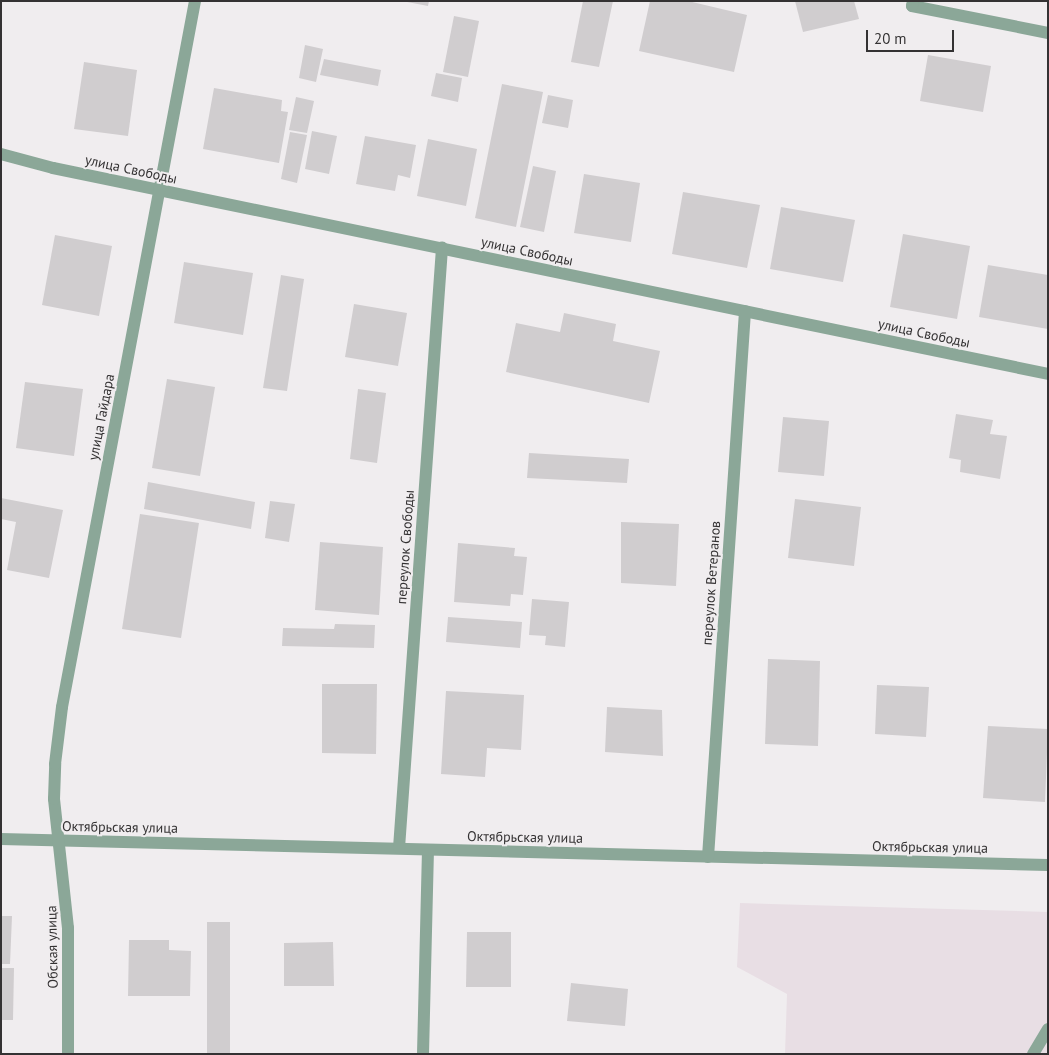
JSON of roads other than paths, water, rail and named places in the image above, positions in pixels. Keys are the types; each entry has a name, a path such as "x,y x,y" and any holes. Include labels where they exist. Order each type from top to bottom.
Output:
{"street":[{"name":"улица Гайдара","path":"58,841 54,799 55,764 62,707 195,1"},
{"path":"912,3 1048,33"},
{"name":"улица Свободы","path":"1,154 53,168 1048,374"},
{"name":"переулок Свободы","path":"399,848 442,248"},
{"name":"переулок Ветеранов","path":"708,857 745,311"},
{"name":"Октябрьская улица","path":"1,839 1048,865"},
{"name":"Обская улица","path":"58,841 68,928 68,1054"},
{"path":"424,1054 428,850"},
{"path":"1033,1054 1048,1029"}]}
